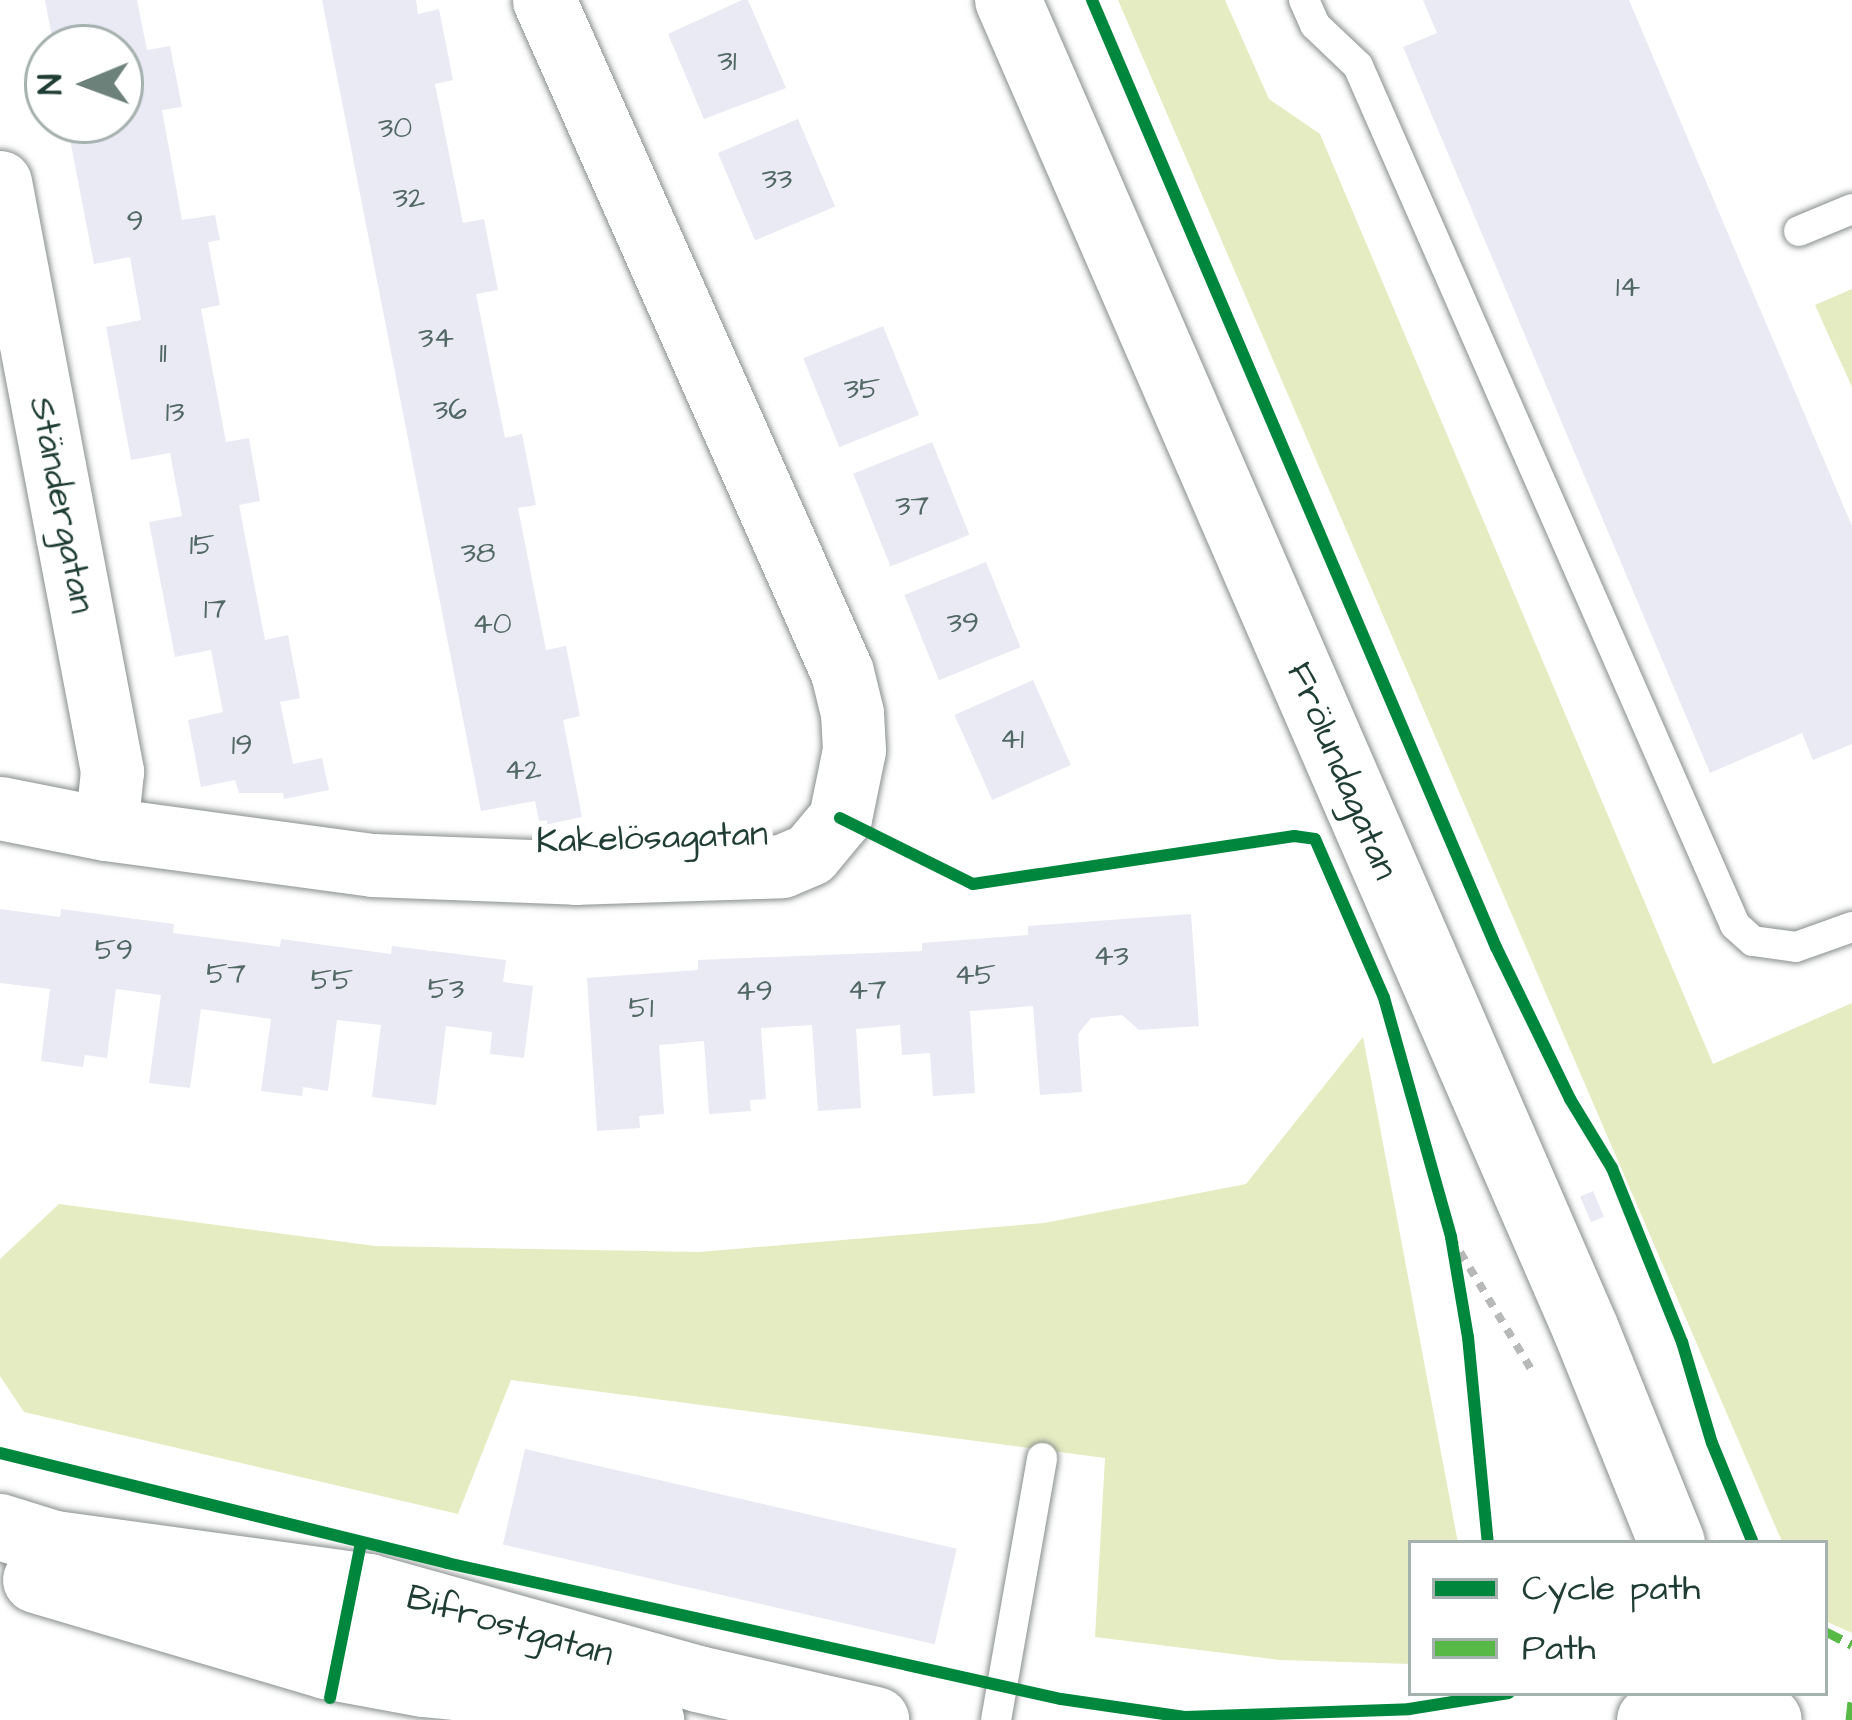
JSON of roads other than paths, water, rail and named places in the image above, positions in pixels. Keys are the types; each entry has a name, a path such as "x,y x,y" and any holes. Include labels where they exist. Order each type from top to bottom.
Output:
{"street":[{"name":"Kakelösagatan","path":"0,808 106,829 372,866 720,871 782,866 810,854 840,818 854,750 852,712 842,672 544,0"},
{"name":"Frölundagatan","path":"1008,0 1586,1330 1671,1540"},
{"name":"Ständergatan","path":"0,182 112,771 106,829"},
{"name":"Bifrostgatan","path":"0,1527 55,1544 369,1587 698,1678 876,1720"},
{"name":"Bifrostgatan","path":"0,1568 326,1666 423,1684 546,1696 651,1720"},
{"path":"1686,1704 1739,1703 1769,1720"}],"lane":[{"path":"1304,0 1315,25 1358,66 1735,925 1753,941 1796,947 1852,927"},
{"path":"1799,231 1852,209"},
{"path":"996,1720 1042,1458"},
{"path":"153,1613 184,1604 371,1628 770,1720"}]}
